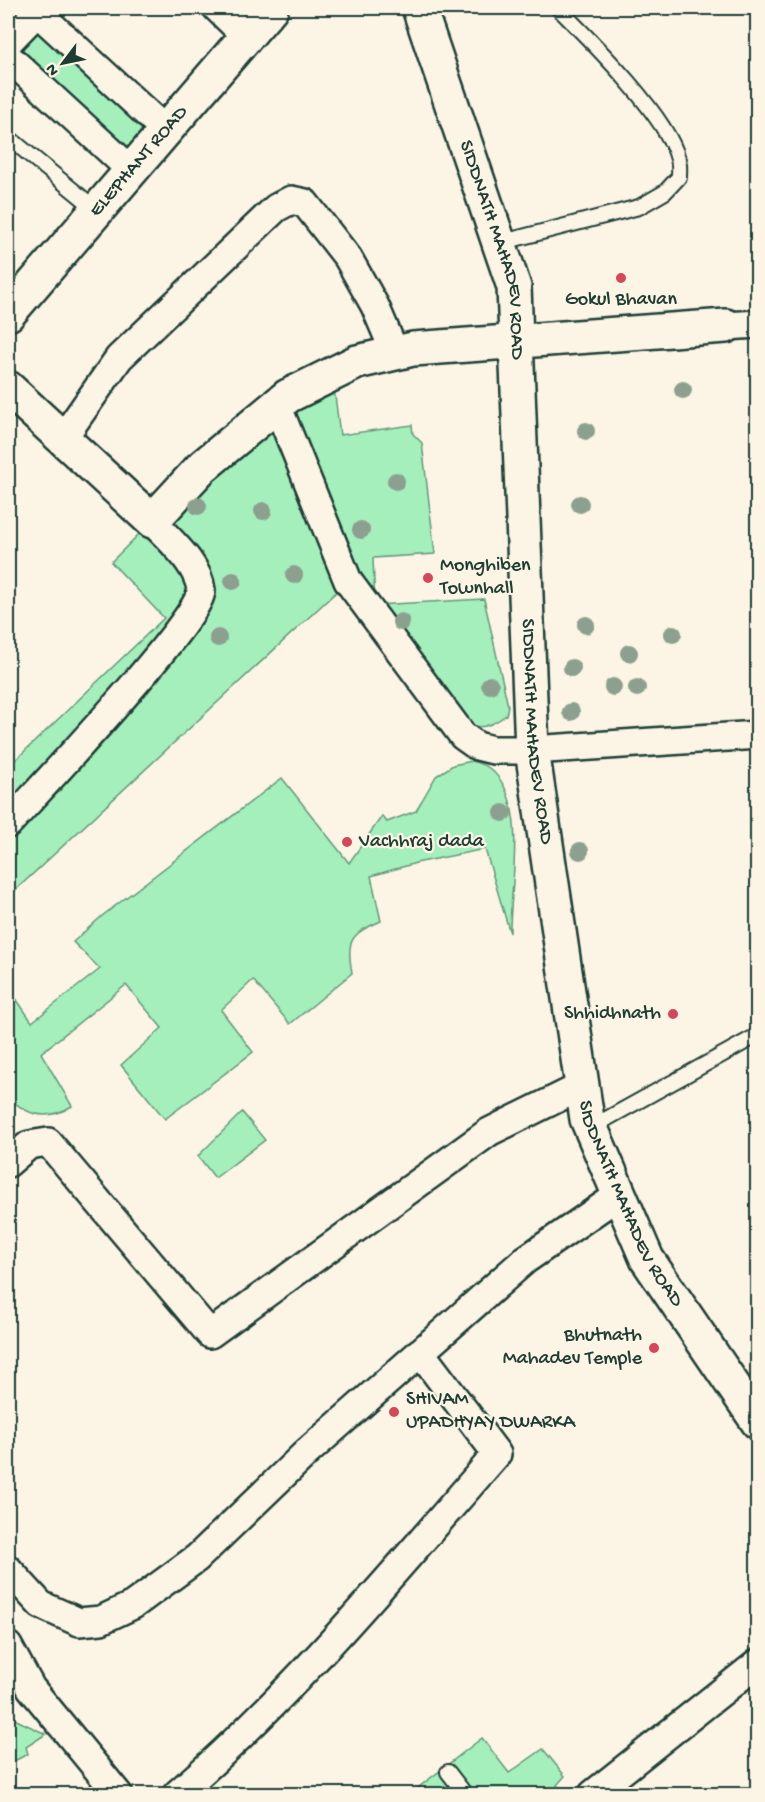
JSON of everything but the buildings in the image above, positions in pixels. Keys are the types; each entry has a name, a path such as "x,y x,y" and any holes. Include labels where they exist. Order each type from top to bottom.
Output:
{"main road":[{"name":"ELEPHANT ROAD","path":"8,315 271,8"},
{"name":"SIDDNATH MAHADEV ROAD","path":"419,8 514,287 532,750 590,1128 647,1259 758,1422"},
{"path":"8,388 152,521 201,468 288,396 357,362 413,349 742,325"}],"street":[{"path":"217,8 246,36"},
{"path":"8,42 39,10 165,130"},
{"path":"8,57 131,170"},
{"path":"63,438 119,358 276,208 291,200 305,203 348,258 375,306 395,353"},
{"path":"278,405 348,581 463,736 477,746 493,750 532,750 758,735"},
{"path":"8,824 171,642 196,608 202,592 194,568 152,521"},
{"path":"8,1163 29,1145 48,1142 210,1334 489,1132 582,1086"},
{"path":"8,1569 41,1605 79,1622 100,1620 133,1605 197,1558 305,1454 525,1260 619,1195"},
{"path":"177,1794 235,1744 368,1604 497,1454 420,1352"},
{"path":"8,1646 31,1688 118,1794"},
{"path":"593,1794 758,1664"}],"lane":[{"path":"499,243 639,207 665,192 679,177 679,161 674,146 642,99 558,8"},
{"path":"8,137 97,210"},
{"path":"590,1128 758,1035"},
{"path":"448,1772 465,1794"}],"green space":[{"path":"8,8 42,8 165,130 131,170 8,57"},
{"path":"333,380 340,435 412,425 413,434 422,443 435,554 373,558 375,605 484,599 508,706 506,715 495,722 479,727 462,721 348,581 8,897 8,767 164,618 111,562 152,521"},
{"path":"472,761 489,768 502,782 510,801 515,846 510,933 485,849 416,863 371,876 381,921 363,930 353,939 350,952 352,973 290,1024 253,980 221,1010 253,1052 165,1119 121,1065 162,1028 126,985 41,1053 72,1106 55,1114 38,1115 23,1109 8,1096 8,1005 15,997 32,1022 100,969 73,942 102,916 282,778 349,863 382,816 387,822 416,811 436,776 453,765"},
{"path":"242,1112 265,1140 215,1178 198,1156"},
{"path":"8,1716 46,1734 26,1747 28,1754 8,1764"},
{"path":"482,1738 509,1773 543,1749 565,1776 557,1785 564,1794 410,1794"}],"place":[{"name":"Gokul Bhavan","path":"621,278"},
{"name":"Monghiben Townhall","path":"428,578"},
{"name":"Vachhraj dada","path":"347,842"},
{"name":"Shhidhnath","path":"673,1014"},
{"name":"Bhutnath Mahadev Temple","path":"654,1348"},
{"name":"SHIVAM UPADHYAY DWARKA","path":"394,1412"}]}
